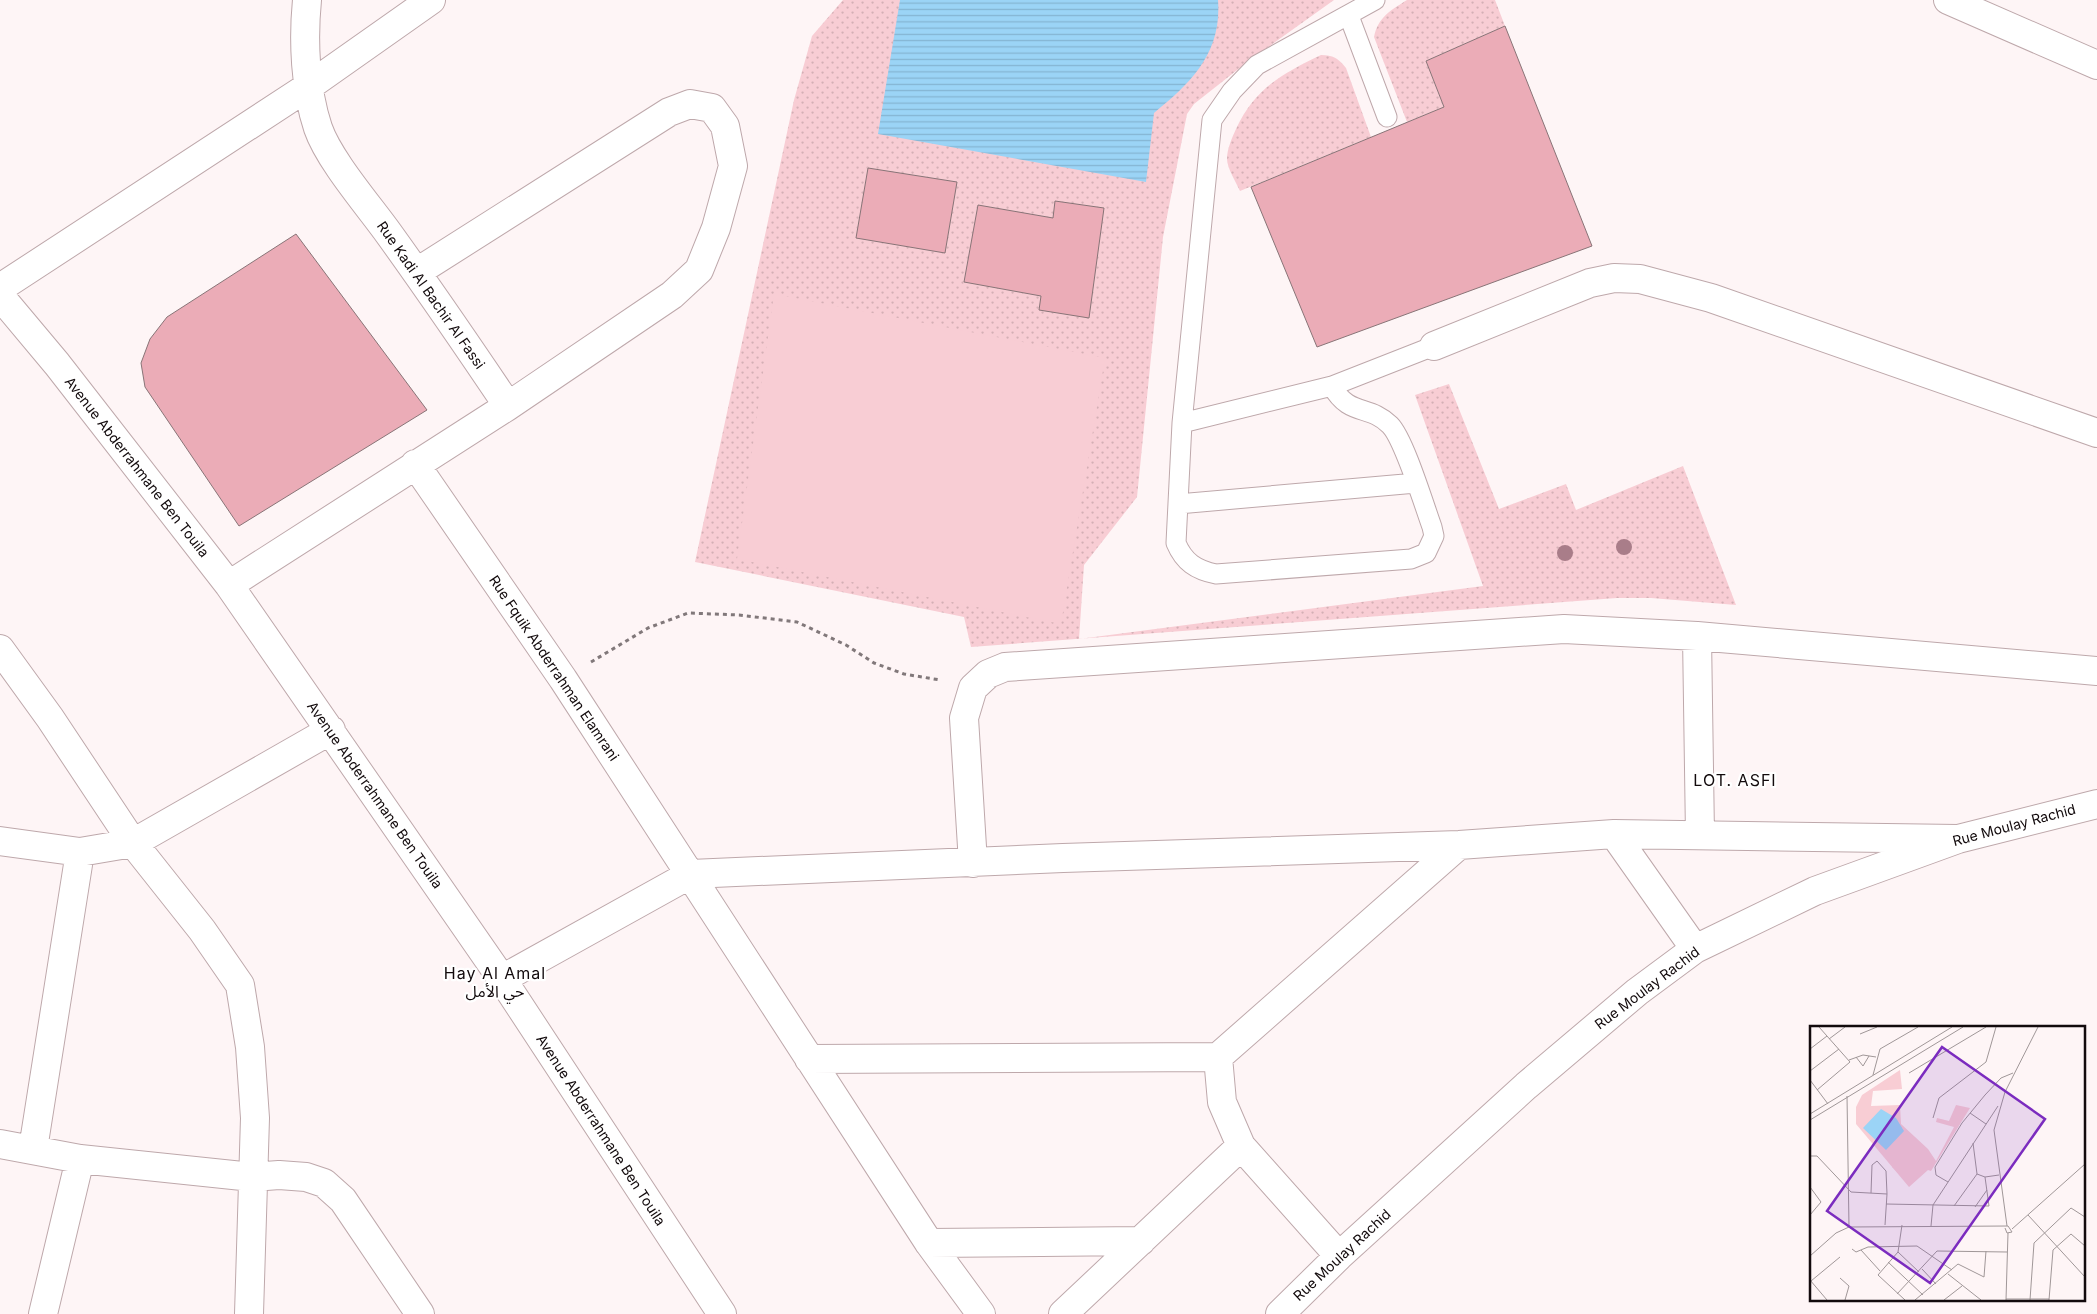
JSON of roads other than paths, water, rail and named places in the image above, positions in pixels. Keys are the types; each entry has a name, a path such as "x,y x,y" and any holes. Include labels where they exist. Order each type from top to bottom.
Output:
{"street":[{"name":"Rue Kadi Al Bachir Al Fassi","path":"307,0 305,19 309,86 318,128 339,165 417,272 508,406"},
{"path":"0,288 309,86 431,0"},
{"path":"1948,0 2097,65"},
{"path":"229,585 508,406 672,295 699,270 716,228 733,166 725,126 712,108 690,104 669,112 417,272"},
{"path":"1434,346 1590,283 1614,278 1640,279 1711,298 2097,433"},
{"name":"Avenue Abderrahmane Ben Touila","path":"0,296 57,364 229,585 502,978 722,1314"},
{"name":"Rue Fquik Abderrahman Elamrani","path":"415,464 563,679 930,1243 981,1314"},
{"path":"973,863 964,718 973,688 988,674 1006,667 1025,664 1564,629 1697,636 2097,671"},
{"path":"1697,636 1700,836"},
{"path":"0,649 133,843 202,930 240,985 250,1047 255,1118 249,1314"},
{"path":"0,841 80,852 133,843 330,730"},
{"name":"Rue Moulay Rachid","path":"1280,1314 1339,1256 1533,1080 1636,992 1695,949 1815,891 1958,839 2097,804"},
{"path":"1614,834 1695,949"},
{"path":"502,978 691,874 1459,845 1614,834 1958,839"},
{"path":"809,1059 1218,1056 1459,845"},
{"path":"33,1149 80,852"},
{"path":"1218,1056 1222,1102 1240,1146 1339,1256"},
{"path":"0,1144 80,1159 252,1177 278,1175 306,1177 324,1183 343,1200 420,1314"},
{"path":"1063,1314 1240,1146"},
{"path":"43,1314 80,1159"},
{"path":"930,1243 1140,1240"}],"lane":[{"path":"1332,386 1345,404 1382,418 1396,432 1434,536 1426,553 1411,560 1216,574 1202,572 1190,564 1181,555 1176,543 1182,423 1212,120 1232,90 1257,65 1376,0"},
{"path":"1349,16 1387,117"},
{"path":"1182,423 1332,386 1434,346"},
{"path":"1178,504 1416,483"}],"water":[{"path":"900,0 1218,0 1218,19 1215,36 1201,65 1192,78 1154,113 1146,182 878,134"}],"district":[{"name":"LOT. ASFI","path":"1735,780"},
{"name":"Hay Al Amal حي الأمل","path":"495,982"}]}
